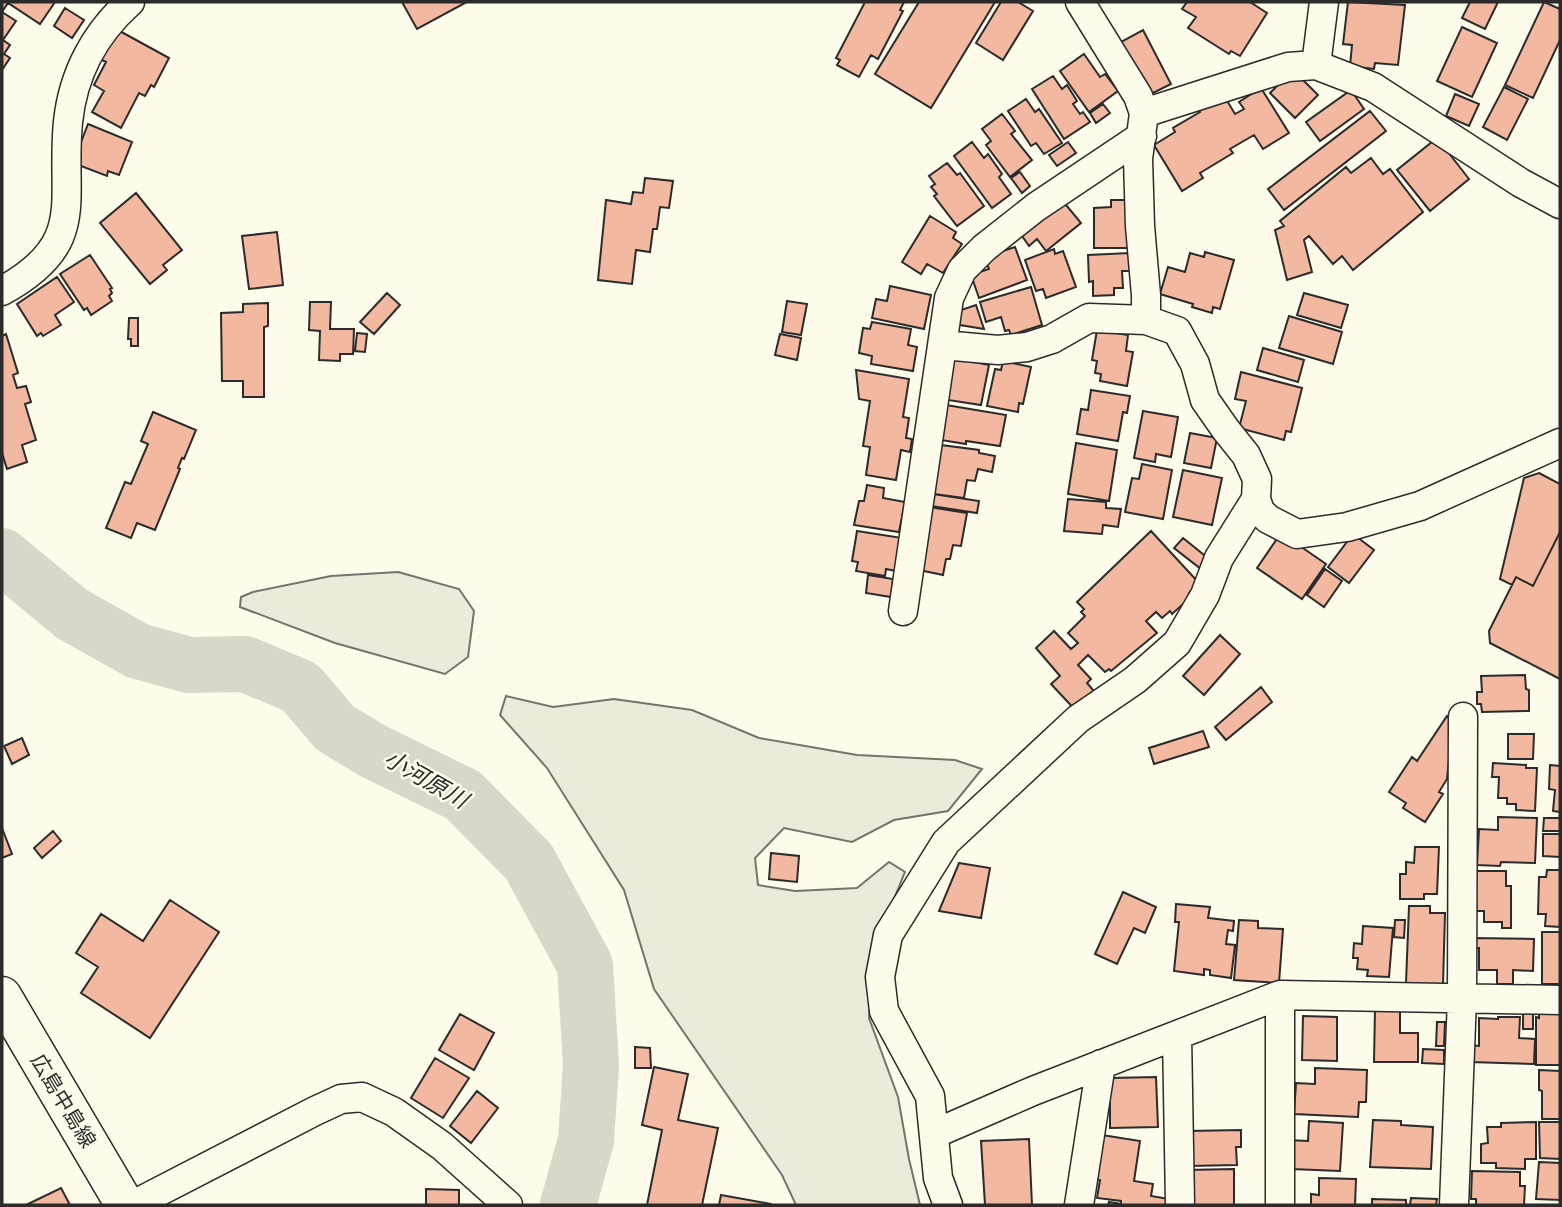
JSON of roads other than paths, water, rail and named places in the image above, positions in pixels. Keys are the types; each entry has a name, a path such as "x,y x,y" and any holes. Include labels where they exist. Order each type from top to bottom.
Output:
{"main road":[{"name":"広島中島線","path":"2,996 125,1205"}],"street":[{"path":"2,291 41,264 59,240 67,214 68,120 77,82 89,51 104,28 130,2"},
{"path":"1080,2 1138,96 1143,125 1138,171 1146,320"},
{"path":"1316,65 1324,2"},
{"path":"903,611 949,298 962,270 984,248 1143,125 1288,67 1316,65 1373,87 1521,184 1560,204"},
{"path":"943,345 998,350 1027,347 1052,339 1089,318 1146,320 1177,331 1195,363 1205,400 1247,455 1257,479 1256,499 1260,511 1268,520 1297,534 1347,527 1420,506 1560,443"},
{"path":"947,1205 939,1178 930,1096 884,1011 880,976 888,935 946,842 1078,719 1135,680 1177,643 1205,595 1219,558 1256,499"},
{"path":"1454,1205 1462,998 1463,717"},
{"path":"934,1134 1280,995 1560,1000"},
{"path":"1279,1205 1280,995"},
{"path":"1177,1035 1180,1205"},
{"path":"1079,1205 1101,1065"},
{"path":"133,1205 314,1111 341,1099 362,1097 394,1112 442,1146 508,1205"}],"waterway":[{"name":"小河原川","path":"2,556 72,614 138,651 189,665 245,664 300,687 335,728 373,751 463,795 529,862 585,965 591,1065 586,1140 568,1205"}]}
